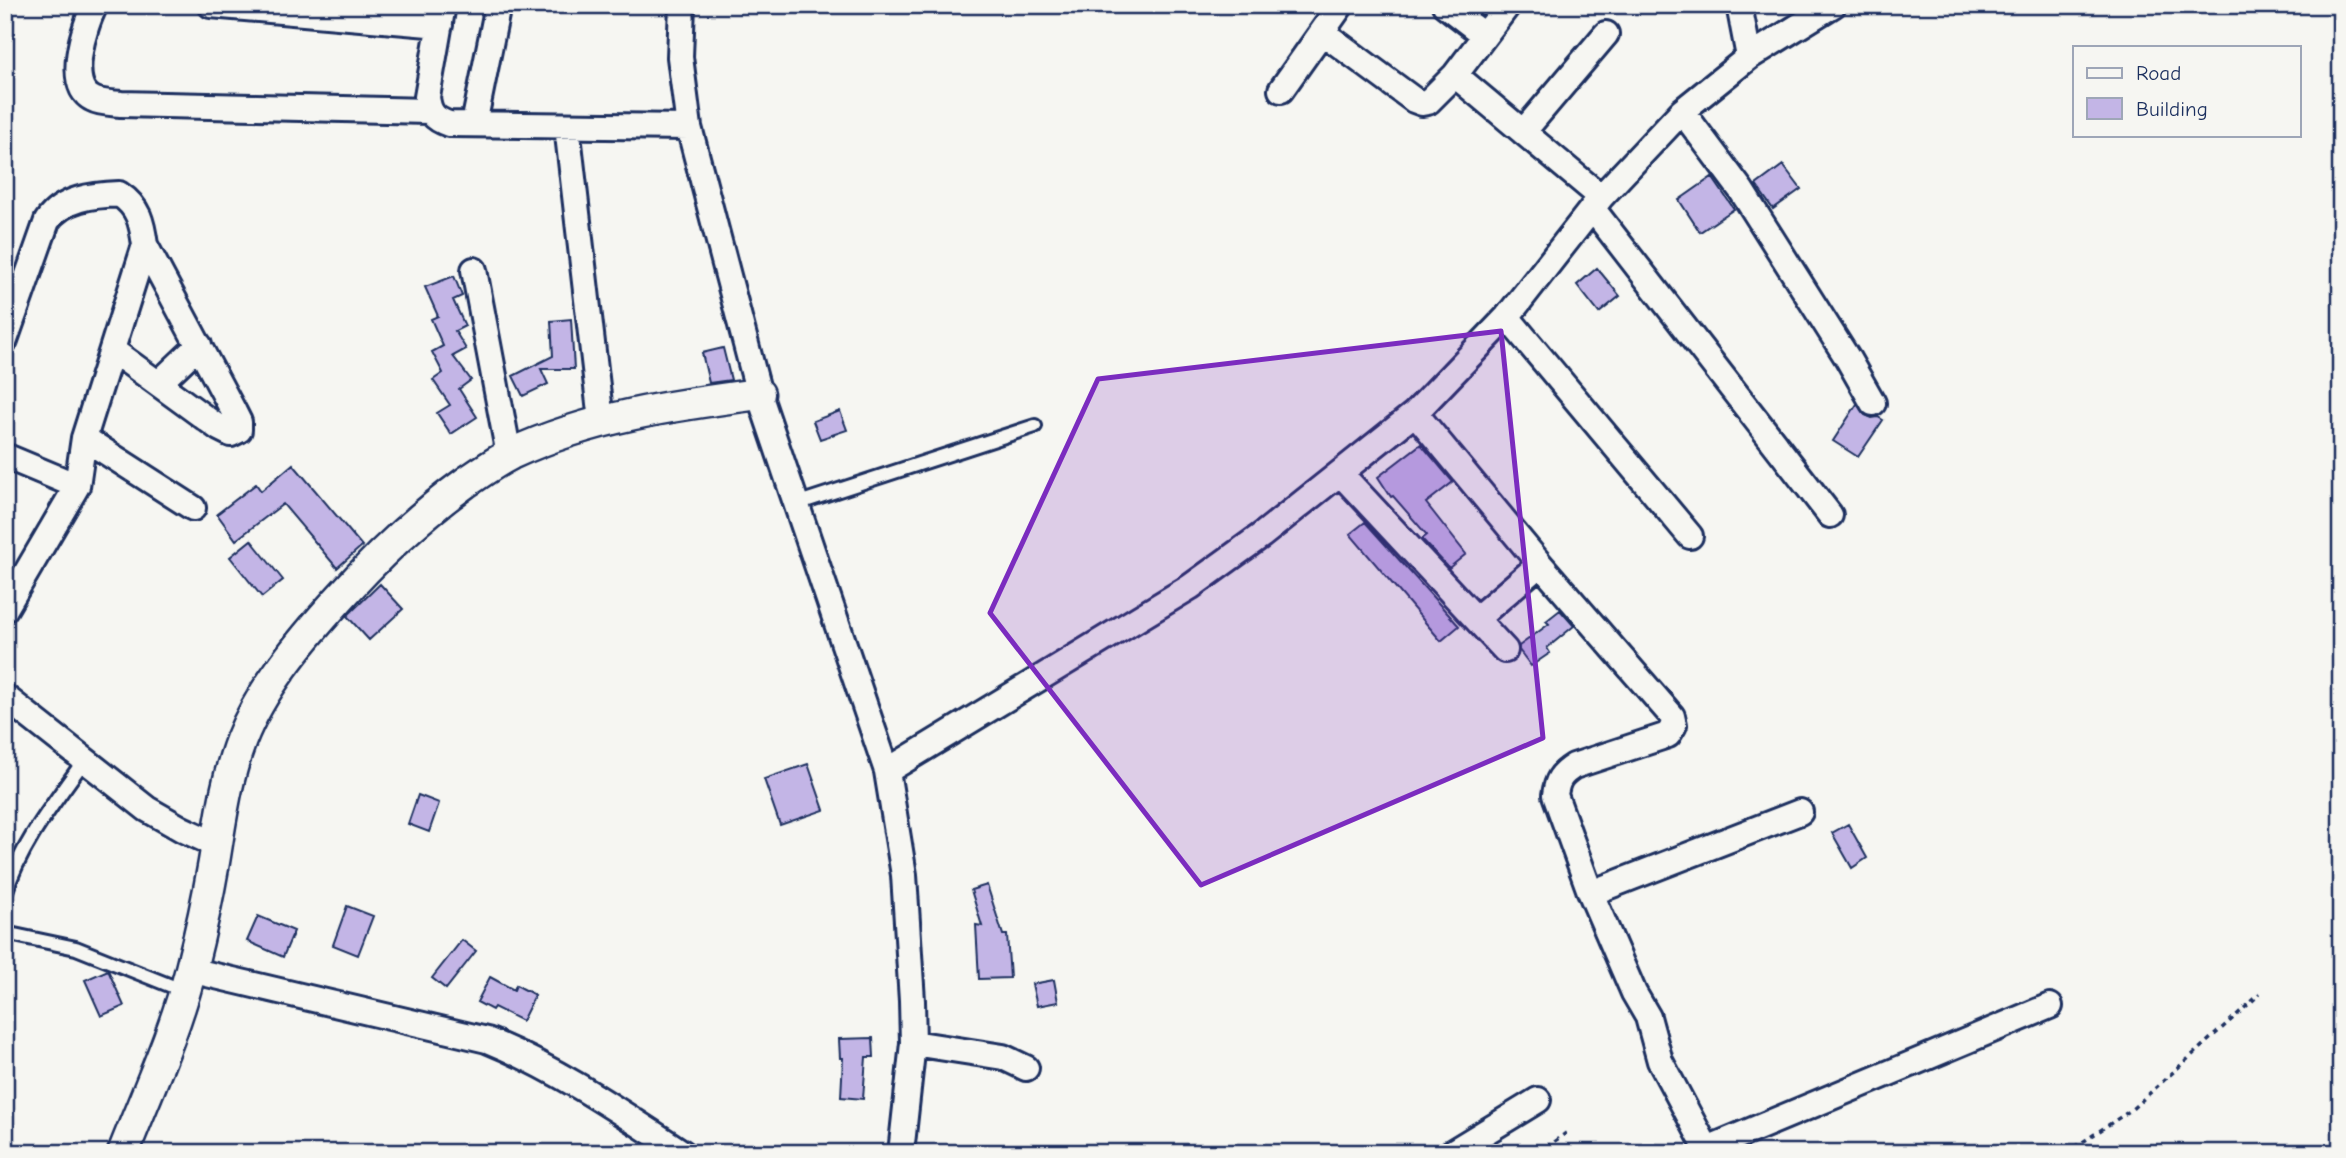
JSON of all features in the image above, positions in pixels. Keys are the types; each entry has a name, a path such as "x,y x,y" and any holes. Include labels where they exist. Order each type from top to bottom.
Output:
{"street":[{"path":"95,5 90,14 77,68 77,81 93,99 121,104 429,111"},
{"path":"211,5 442,15 427,97 429,111 438,120 449,124 689,127"},
{"path":"474,124 498,5"},
{"path":"682,5 680,57 689,127 759,394 887,771 905,887 913,1043 901,1153"},
{"path":"1281,90 1340,5"},
{"path":"1445,5 1485,34"},
{"path":"1322,32 1419,103 1428,102 1455,75 1508,5"},
{"path":"1739,5 1749,57"},
{"path":"887,771 1190,587 1262,536 1340,473 1415,412 1507,317 1596,203 1682,111 1749,57 1833,5"},
{"path":"1523,132 1606,34"},
{"path":"1455,75 1523,132 1596,203 1830,515"},
{"path":"1682,111 1741,190 1873,403"},
{"path":"567,125 601,421"},
{"path":"5,340 47,221 53,212 77,200 119,194 129,200 137,211 142,221 145,245 234,412 239,430 231,434 219,428 112,349"},
{"path":"5,609 77,486 84,438 145,245"},
{"path":"474,270 509,455"},
{"path":"1507,317 1690,536"},
{"path":"159,383 198,345"},
{"path":"123,1153 173,1026 187,981 228,777 242,737 259,703 324,615 375,559 446,498 509,455 601,421 667,406 759,394"},
{"path":"1415,412 1540,564 1668,710 1674,721 1668,734 1574,766 1562,773 1555,795 1589,889 1634,993 1648,1017 1660,1061 1708,1151 2050,1006"},
{"path":"84,438 193,509"},
{"path":"5,456 77,486"},
{"path":"1340,473 1505,650"},
{"path":"1476,619 1540,564"},
{"path":"5,697 147,810 216,845"},
{"path":"1589,889 1599,890 1800,812"},
{"path":"187,981 487,1040 527,1056 573,1082 683,1153"},
{"path":"913,1043 1003,1058 1026,1068"},
{"path":"1451,1153 1538,1100"}],"lane":[{"path":"796,503 1035,426"},
{"path":"5,894 12,874 40,823 85,760"},
{"path":"5,933 76,948 187,981"}],"path":[{"path":"2066,1153 2130,1110 2260,994"},
{"path":"1538,1153 1566,1133"}],"highlighted area":[{"path":"1501,331 1543,738 1201,885 990,613 1098,379"}],"building":[{"path":"1783,165 1801,189 1773,209 1756,185"},
{"path":"1712,177 1734,209 1700,232 1679,200"},
{"path":"1597,268 1620,296 1599,313 1577,285"},
{"path":"454,276 462,296 453,300 465,326 455,331 466,349 453,356 471,380 459,389 477,417 451,434 437,413 450,405 433,380 443,373 432,352 443,346 431,319 438,316 425,287"},
{"path":"571,319 574,369 541,369 548,384 523,396 513,376 553,356 551,321"},
{"path":"723,348 731,380 709,383 702,353"},
{"path":"1857,404 1865,415 1883,420 1858,457 1833,441"},
{"path":"840,411 847,430 820,439 813,421"},
{"path":"1421,444 1453,482 1426,503 1466,554 1449,568 1422,539 1427,535 1393,496 1391,497 1378,477"},
{"path":"293,464 362,546 337,568 283,504 236,540 217,514 256,484 261,491"},
{"path":"1365,522 1459,626 1441,641 1350,534"},
{"path":"251,540 283,580 262,597 230,557"},
{"path":"380,584 403,609 369,640 347,616"},
{"path":"1560,610 1574,626 1547,648 1550,653 1531,666 1519,646 1549,624 1546,621"},
{"path":"808,764 824,810 780,825 764,779"},
{"path":"418,795 439,803 429,832 408,824"},
{"path":"1848,824 1867,858 1852,868 1832,833"},
{"path":"987,885 1003,935 1007,935 1010,978 979,979 976,925 982,926 971,890"},
{"path":"347,906 373,916 358,955 333,945"},
{"path":"258,916 294,931 283,957 247,941"},
{"path":"462,940 476,951 446,989 432,978"},
{"path":"108,970 124,1006 101,1016 85,980"},
{"path":"490,977 514,990 516,985 535,995 522,1021 477,1002"},
{"path":"1054,980 1058,1002 1037,1006 1032,984"},
{"path":"873,1038 874,1057 866,1057 863,1099 841,1097 843,1058 840,1058 839,1039"}]}
